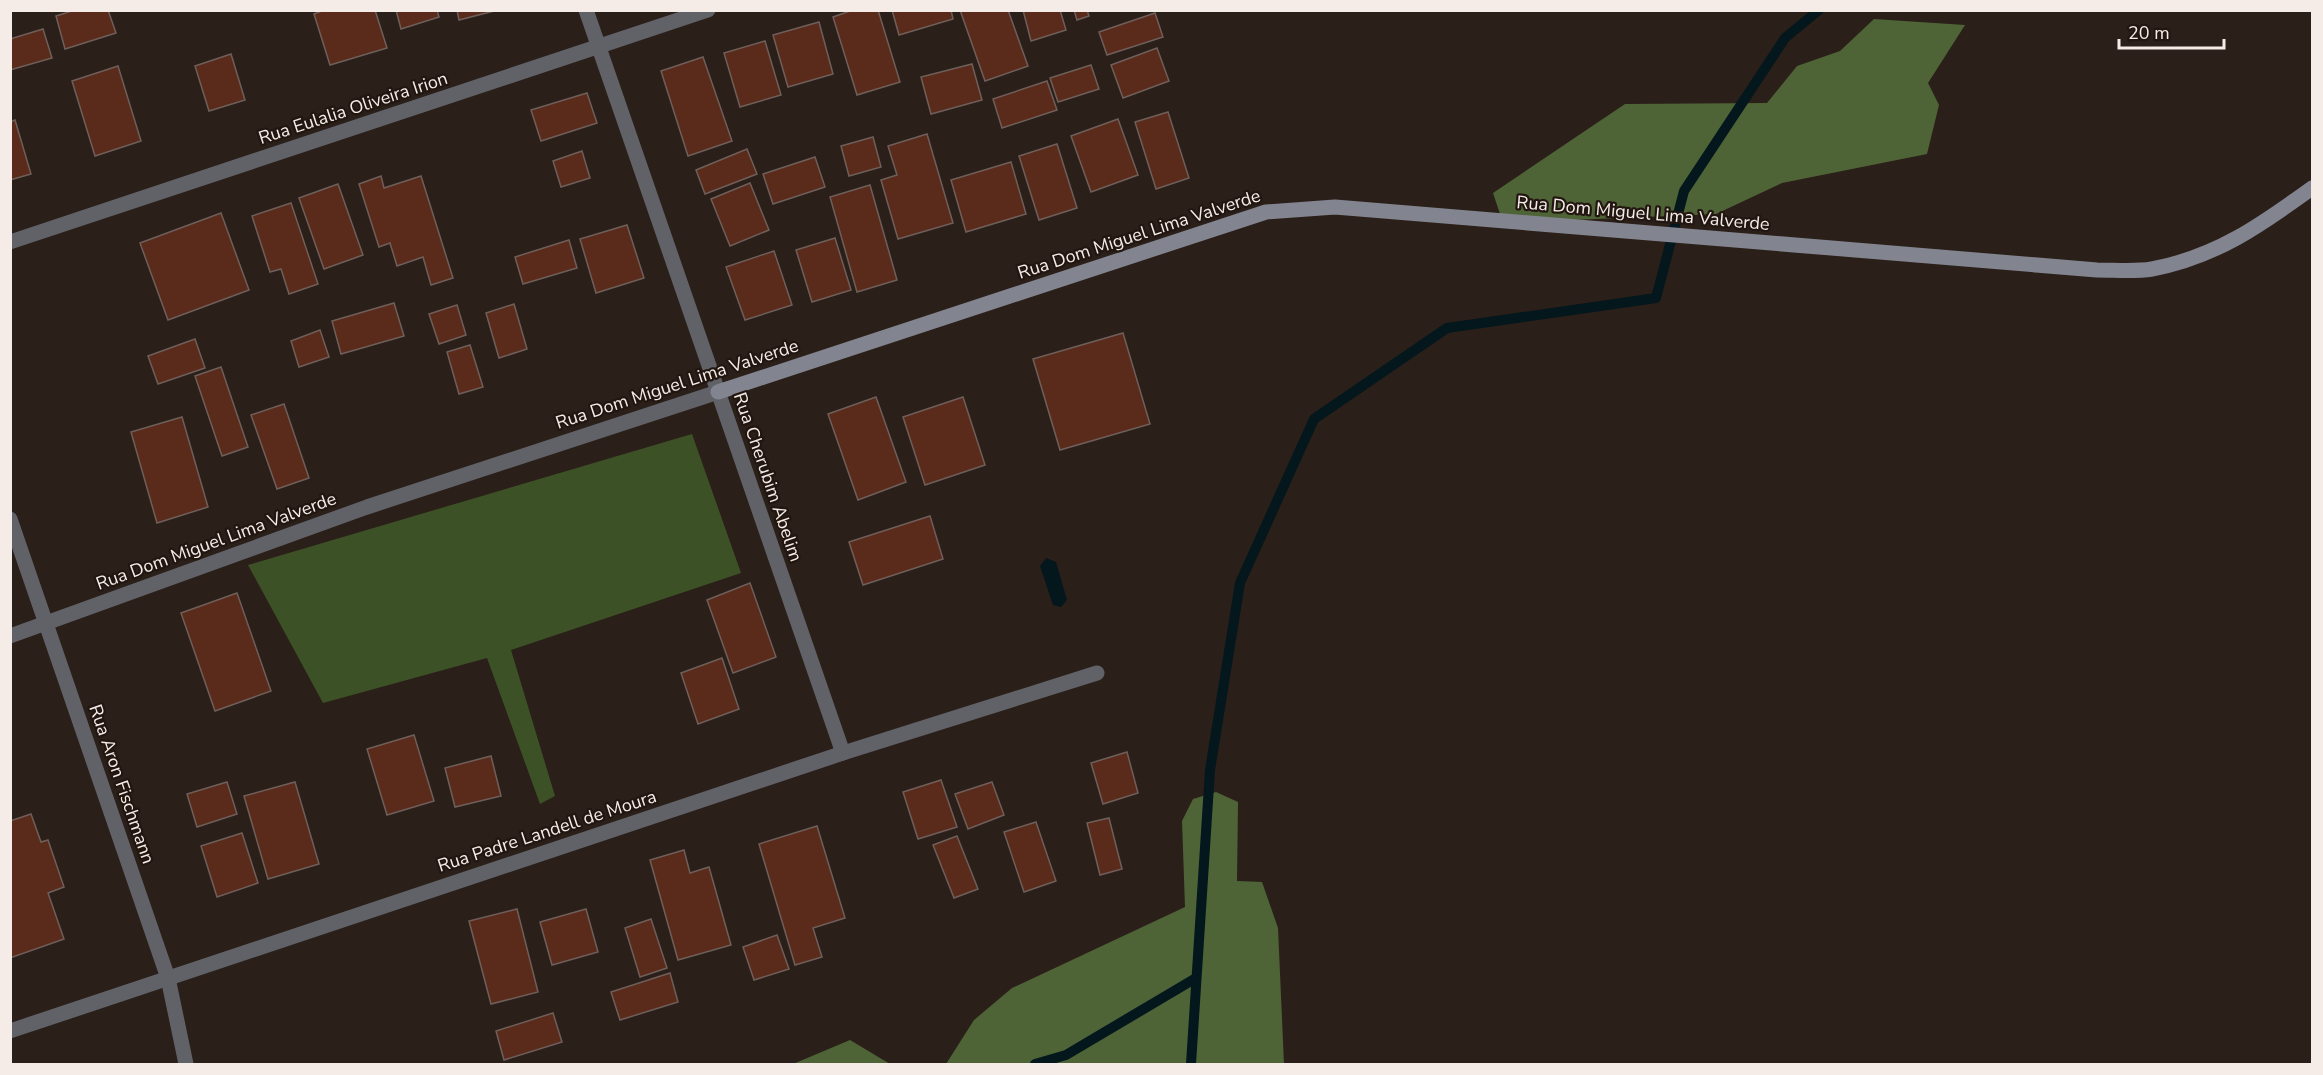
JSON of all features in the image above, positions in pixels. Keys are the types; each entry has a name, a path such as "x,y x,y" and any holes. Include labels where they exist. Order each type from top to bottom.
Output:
{"street":[{"name":"Rua Cherubim Abelim","path":"586,10 843,753"},
{"name":"Rua Eulalia Oliveira Irion","path":"10,243 708,10"},
{"name":"Rua Dom Miguel Lima Valverde","path":"10,636 367,507 1266,212 1335,207 2085,269 2150,269 2199,257 2254,229 2313,188"},
{"name":"Rua Aron Fischmann","path":"10,519 168,978 186,1065"},
{"name":"Rua Padre Landell de Moura","path":"10,1031 843,753 1097,673"}],"green space":[{"path":"1874,19 1965,25 1928,83 1939,105 1927,154 1782,183 1716,214 1522,222 1500,214 1493,193 1625,104 1767,103 1797,66 1840,51"},
{"path":"692,434 741,573 511,650 555,796 540,804 487,658 323,703 248,565"},
{"path":"1216,792 1238,802 1237,881 1262,882 1278,928 1284,1064 946,1064 974,1020 1012,988 1185,907 1182,821 1193,799"},
{"path":"850,1040 890,1064 793,1064"}],"water":[{"path":"1046,558 1056,562 1067,600 1061,607 1053,605 1040,566"}],"building":[{"path":"75,10 108,10 116,33 65,49 56,16"},
{"path":"324,10 375,10 387,48 330,65 314,14"},
{"path":"396,10 437,10 439,17 401,29"},
{"path":"457,10 498,10 459,20"},
{"path":"853,10 878,10 900,82 857,95 833,17"},
{"path":"892,10 951,10 953,19 899,35"},
{"path":"960,10 1008,10 1028,66 985,81"},
{"path":"1023,10 1060,10 1066,30 1031,41"},
{"path":"1074,10 1087,10 1089,16 1077,20"},
{"path":"1155,13 1163,37 1107,55 1099,32"},
{"path":"819,22 833,74 788,87 773,35"},
{"path":"43,29 52,58 10,70 10,39"},
{"path":"765,41 781,95 740,107 724,53"},
{"path":"1157,48 1169,81 1123,98 1111,65"},
{"path":"231,54 245,100 209,111 195,66"},
{"path":"703,57 732,141 688,156 661,71"},
{"path":"972,64 982,100 931,114 921,77"},
{"path":"1091,65 1099,89 1058,102 1050,78"},
{"path":"118,66 141,141 95,156 72,81"},
{"path":"1047,81 1057,110 1002,128 993,99"},
{"path":"587,93 597,123 541,141 531,110"},
{"path":"1168,112 1189,178 1156,189 1135,122"},
{"path":"1118,119 1138,175 1091,192 1071,136"},
{"path":"15,120 31,174 10,180 10,122"},
{"path":"927,134 953,223 898,239 881,180 897,175 888,146"},
{"path":"873,137 881,167 849,176 841,146"},
{"path":"1057,144 1077,208 1039,220 1019,156"},
{"path":"747,149 757,174 705,194 696,170"},
{"path":"582,151 590,178 561,187 553,161"},
{"path":"815,157 825,187 773,204 763,174"},
{"path":"1011,162 1026,214 966,232 951,180"},
{"path":"381,176 384,188 421,176 453,278 431,285 423,257 397,266 390,243 379,247 359,184"},
{"path":"750,183 769,230 730,246 711,199"},
{"path":"338,184 363,255 324,269 299,198"},
{"path":"870,185 897,280 857,292 830,197"},
{"path":"291,203 318,284 289,294 281,269 270,272 252,216"},
{"path":"221,213 249,290 168,320 140,243"},
{"path":"627,225 644,278 596,293 580,239"},
{"path":"835,238 851,290 812,302 796,250"},
{"path":"569,240 577,268 523,284 515,257"},
{"path":"774,251 792,305 745,320 726,267"},
{"path":"394,303 404,336 341,354 332,321"},
{"path":"514,304 527,349 499,358 486,313"},
{"path":"457,305 466,335 439,344 429,314"},
{"path":"320,330 329,357 299,367 291,341"},
{"path":"1123,333 1150,424 1060,450 1033,359"},
{"path":"195,339 205,368 158,384 148,356"},
{"path":"470,345 483,387 459,394 447,352"},
{"path":"221,367 248,447 222,456 195,376"},
{"path":"876,397 906,482 858,500 828,414"},
{"path":"963,397 985,465 925,485 903,417"},
{"path":"284,404 309,478 277,489 251,415"},
{"path":"182,417 208,507 157,523 131,432"},
{"path":"930,516 943,559 863,585 849,542"},
{"path":"750,583 776,657 733,673 707,600"},
{"path":"237,593 271,691 215,711 181,613"},
{"path":"722,658 739,709 698,724 681,673"},
{"path":"414,735 434,801 387,815 367,749"},
{"path":"1127,752 1138,793 1103,804 1091,763"},
{"path":"491,756 501,796 455,807 445,768"},
{"path":"941,780 957,827 918,839 903,792"},
{"path":"227,782 237,814 197,827 187,794"},
{"path":"295,782 319,864 268,879 244,796"},
{"path":"992,782 1004,815 968,829 955,794"},
{"path":"31,814 41,842 48,840 64,887 48,893 64,939 10,958 10,821"},
{"path":"1109,818 1122,869 1100,875 1087,823"},
{"path":"1036,822 1056,881 1024,892 1004,832"},
{"path":"817,826 845,918 813,928 822,957 795,965 759,844"},
{"path":"242,833 258,883 217,897 201,846"},
{"path":"957,836 978,889 954,898 933,845"},
{"path":"684,850 690,873 709,867 731,945 678,960 650,860"},
{"path":"517,909 538,992 491,1004 469,921"},
{"path":"586,909 598,952 552,965 540,922"},
{"path":"651,919 667,968 640,977 625,928"},
{"path":"777,935 789,969 754,980 743,947"},
{"path":"670,973 678,1002 620,1020 611,992"},
{"path":"553,1013 562,1042 504,1060 496,1031"}],"waterway":[{"path":"1191,1064 1210,770 1240,583 1314,419 1447,328 1656,298 1684,191 1785,38 1819,10"},
{"path":"1035,1064 1066,1055 1196,978"}]}
